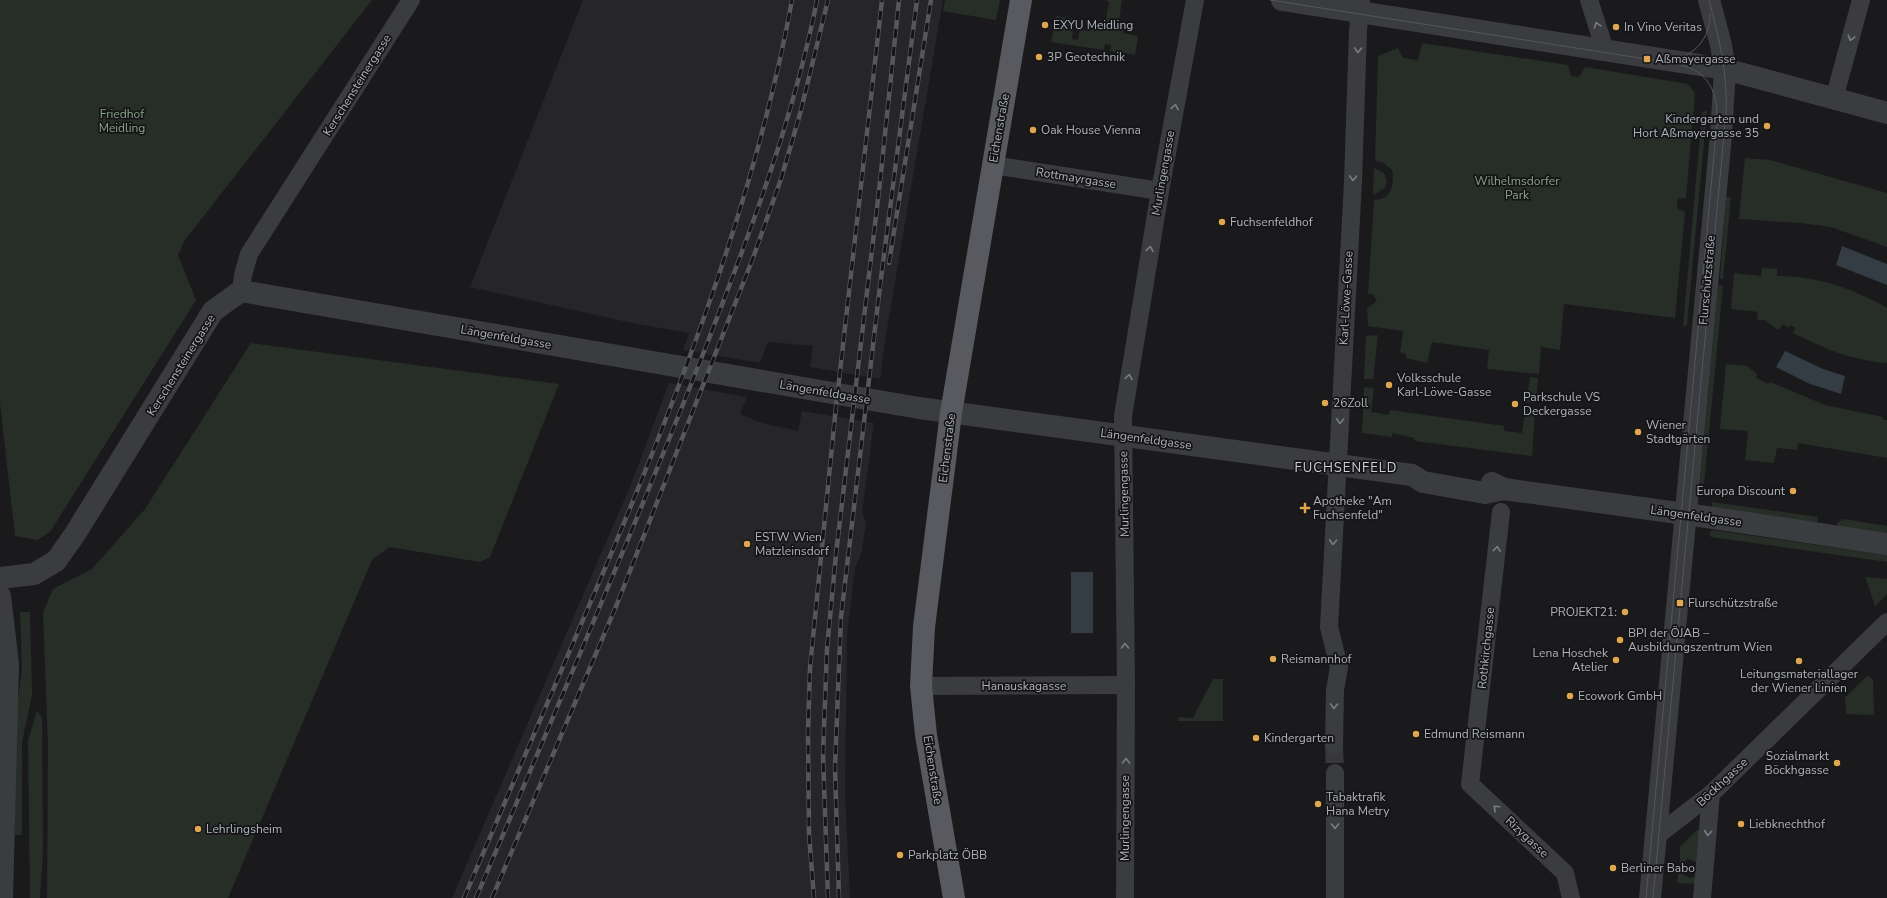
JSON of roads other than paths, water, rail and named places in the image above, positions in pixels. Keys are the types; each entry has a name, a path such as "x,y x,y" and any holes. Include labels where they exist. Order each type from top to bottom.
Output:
{"main road":[{"name":"Eichenstraße","path":"954,898 926,735 921,686 924,627 951,413 1021,0"}],"street":[{"name":"Kerschensteinergasse","path":"0,578 34,574 56,561 79,528 214,311 241,291 249,254 411,0"},
{"name":"Murlingengasse","path":"1125,898 1126,685 1123,416 1160,191 1195,0"},
{"path":"1282,0 1360,6 1605,50 1724,69 1887,113"},
{"path":"1589,0 1605,50"},
{"name":"Flurschützstraße","path":"1650,898 1721,135 1724,69 1721,45 1709,0"},
{"path":"1834,99 1861,0"},
{"name":"Karl-Löwe-Gasse","path":"1334,745 1335,690 1339,667 1329,627 1330,596 1353,182 1360,6"},
{"name":"Rottmayrgasse","path":"993,165 1160,191"},
{"name":"Längenfeldgasse","path":"241,291 951,413 1412,476 1422,482 1485,493 1504,489 1887,544"},
{"name":"Rothkirchgasse","path":"1470,784 1501,512"},
{"path":"0,596 8,664 2,837 2,898"},
{"name":"Böckhgasse","path":"1656,837 1711,794 1887,622"},
{"name":"Hanauskagasse","path":"921,686 1126,685"},
{"path":"1335,773 1335,898"},
{"name":"Rizygasse","path":"1470,784 1565,873 1571,898"},
{"path":"1702,898 1711,794"}],"tunnel":[{"path":"1334,745 1335,773"}],"tram line":[{"path":"1270,0 1678,64 1689,67 1710,84 1716,101 1717,122 1646,898"},
{"path":"1653,898 1726,113 1726,84 1724,70 1709,0"},
{"path":"1670,60 1686,55 1699,45 1704,39 1710,23 1710,14"}],"railway":[{"path":"464,898 635,497 689,358 738,217 759,145 777,73 792,0"},
{"path":"476,898 648,491 703,354 753,223 795,90 817,0"},
{"path":"492,898 617,604 753,258 781,179 800,114 828,0"},
{"path":"814,898 809,834 808,732 810,668 835,416 882,0"},
{"path":"828,898 823,755 827,649 836,554 880,182 899,0"},
{"path":"839,898 835,767 841,617 880,286 917,0"},
{"path":"889,263 931,0"}],"place":[{"name":"EXYU Meidling","path":"1045,25"},
{"name":"In Vino Veritas","path":"1616,27"},
{"name":"3P Geotechnik","path":"1039,57"},
{"name":"Aßmayergasse","path":"1647,59"},
{"name":"Kindergarten und Hort Aßmayergasse 35","path":"1767,126"},
{"name":"Oak House Vienna","path":"1033,130"},
{"name":"Fuchsenfeldhof","path":"1222,222"},
{"name":"Volksschule Karl-Löwe-Gasse","path":"1389,385"},
{"name":"26Zoll","path":"1325,403"},
{"name":"Parkschule VS Deckergasse","path":"1515,404"},
{"name":"Wiener Stadtgärten","path":"1638,432"},
{"name":"Europa Discount","path":"1793,491"},
{"name":"Apotheke \"Am Fuchsenfeld\"","path":"1305,508"},
{"name":"ESTW Wien Matzleinsdorf","path":"747,544"},
{"name":"Flurschützstraße","path":"1680,603"},
{"name":"PROJEKT21:","path":"1625,612"},
{"name":"BPI der ÖJAB – Ausbildungszentrum Wien","path":"1620,640"},
{"name":"Reismannhof","path":"1273,659"},
{"name":"Lena Hoschek Atelier","path":"1616,660"},
{"name":"Leitungsmateriallager der Wiener Linien","path":"1799,661"},
{"name":"Ecowork GmbH","path":"1570,696"},
{"name":"Edmund Reismann","path":"1416,734"},
{"name":"Kindergarten","path":"1256,738"},
{"name":"Sozialmarkt Böckhgasse","path":"1837,763"},
{"name":"Tabaktrafik Hana Metry","path":"1318,804"},
{"name":"Liebknechthof","path":"1741,824"},
{"name":"Lehrlingsheim","path":"198,829"},
{"name":"Parkplatz ÖBB","path":"900,855"},
{"name":"Berliner Babo","path":"1613,868"}],"district":[{"name":"FUCHSENFELD","path":"1346,467"}],"park label":[{"name":"Friedhof Meidling","path":"122,121"},
{"name":"Wilhelmsdorfer Park","path":"1517,188"}]}
